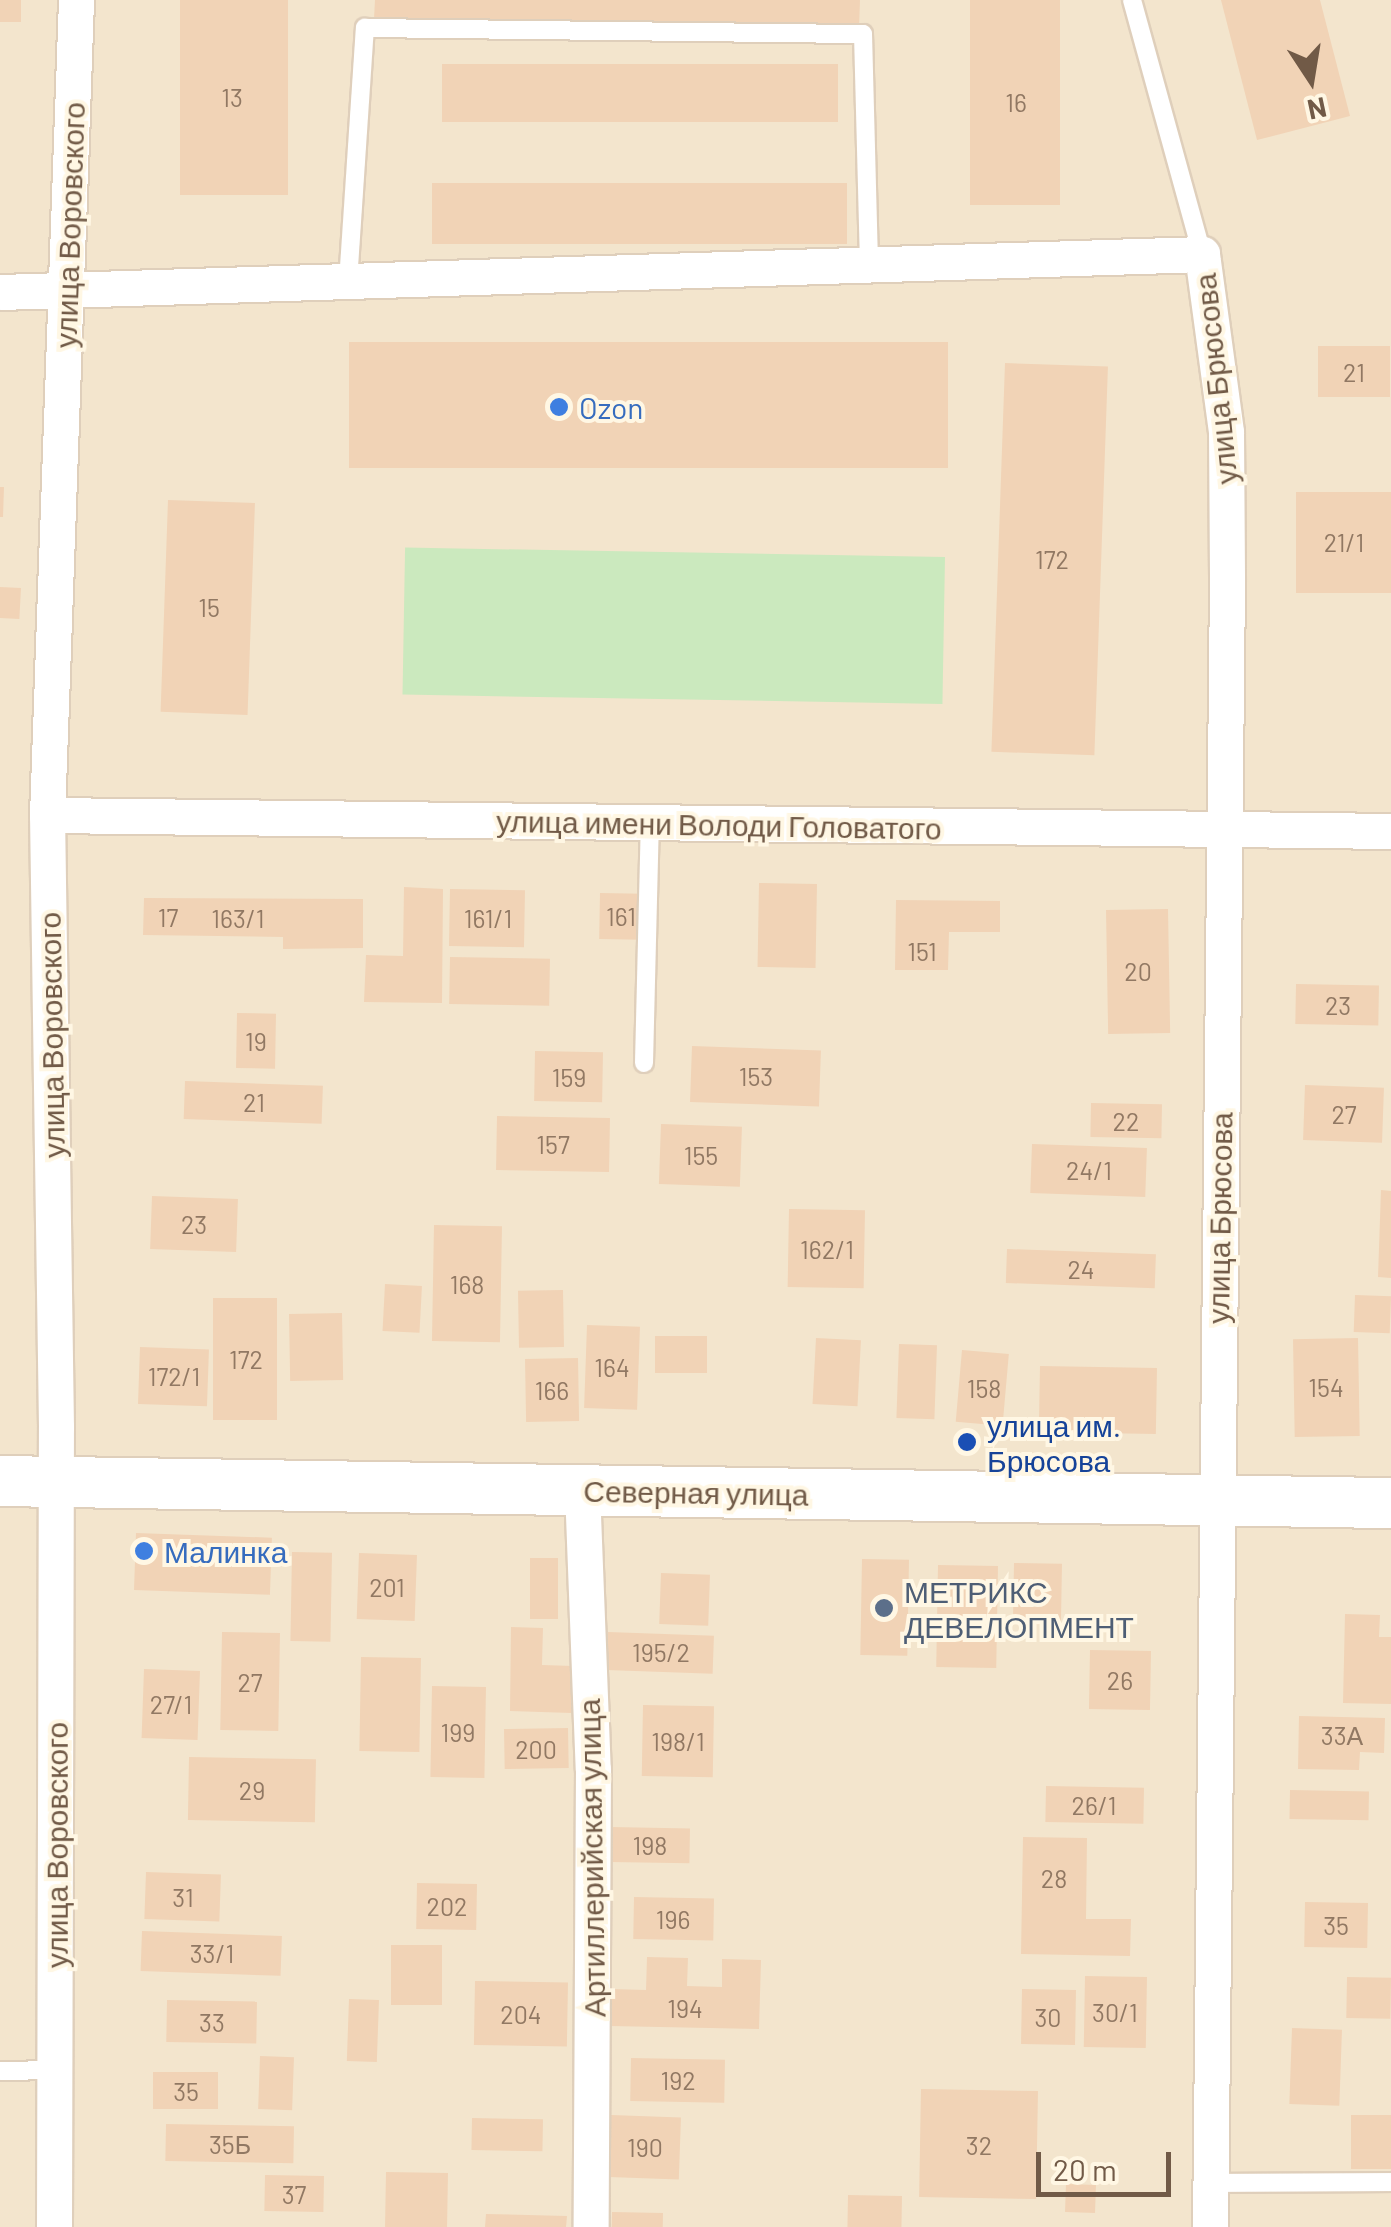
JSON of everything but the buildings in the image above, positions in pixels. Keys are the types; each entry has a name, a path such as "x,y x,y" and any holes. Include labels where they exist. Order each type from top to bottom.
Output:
{"main road":[{"name":"Северная улица","path":"0,1481 1391,1503"}],"street":[{"name":"улица Воровского","path":"54,2227 56,1482 48,815 76,0"},
{"path":"0,292 1202,254"},
{"name":"улица Брюсова","path":"1202,254 1226,432 1226,831 1213,1503 1210,2227"},
{"name":"улица имени Володи Головатого","path":"48,815 1391,831"},
{"name":"Артиллерийская улица","path":"582,1489 593,1769 590,2227"}],"lane":[{"path":"1132,0 1202,254"},
{"path":"348,282 365,28 863,34 869,266"},
{"path":"644,1063 650,824"},
{"path":"0,2071 57,2070"},
{"path":"1211,2183 1391,2182"}],"shaded area":[{"path":"0,0 1391,0 1391,2227 0,2227"}],"green space":[{"path":"405,548 945,557 942,704 403,695"}],"place":[{"name":"Ozon","path":"559,407"},
{"name":"улица им. Брюсова","path":"967,1442"},
{"name":"Малинка","path":"144,1551"},
{"name":"МЕТРИКС ДЕВЕЛОПМЕНТ","path":"884,1608"}]}
